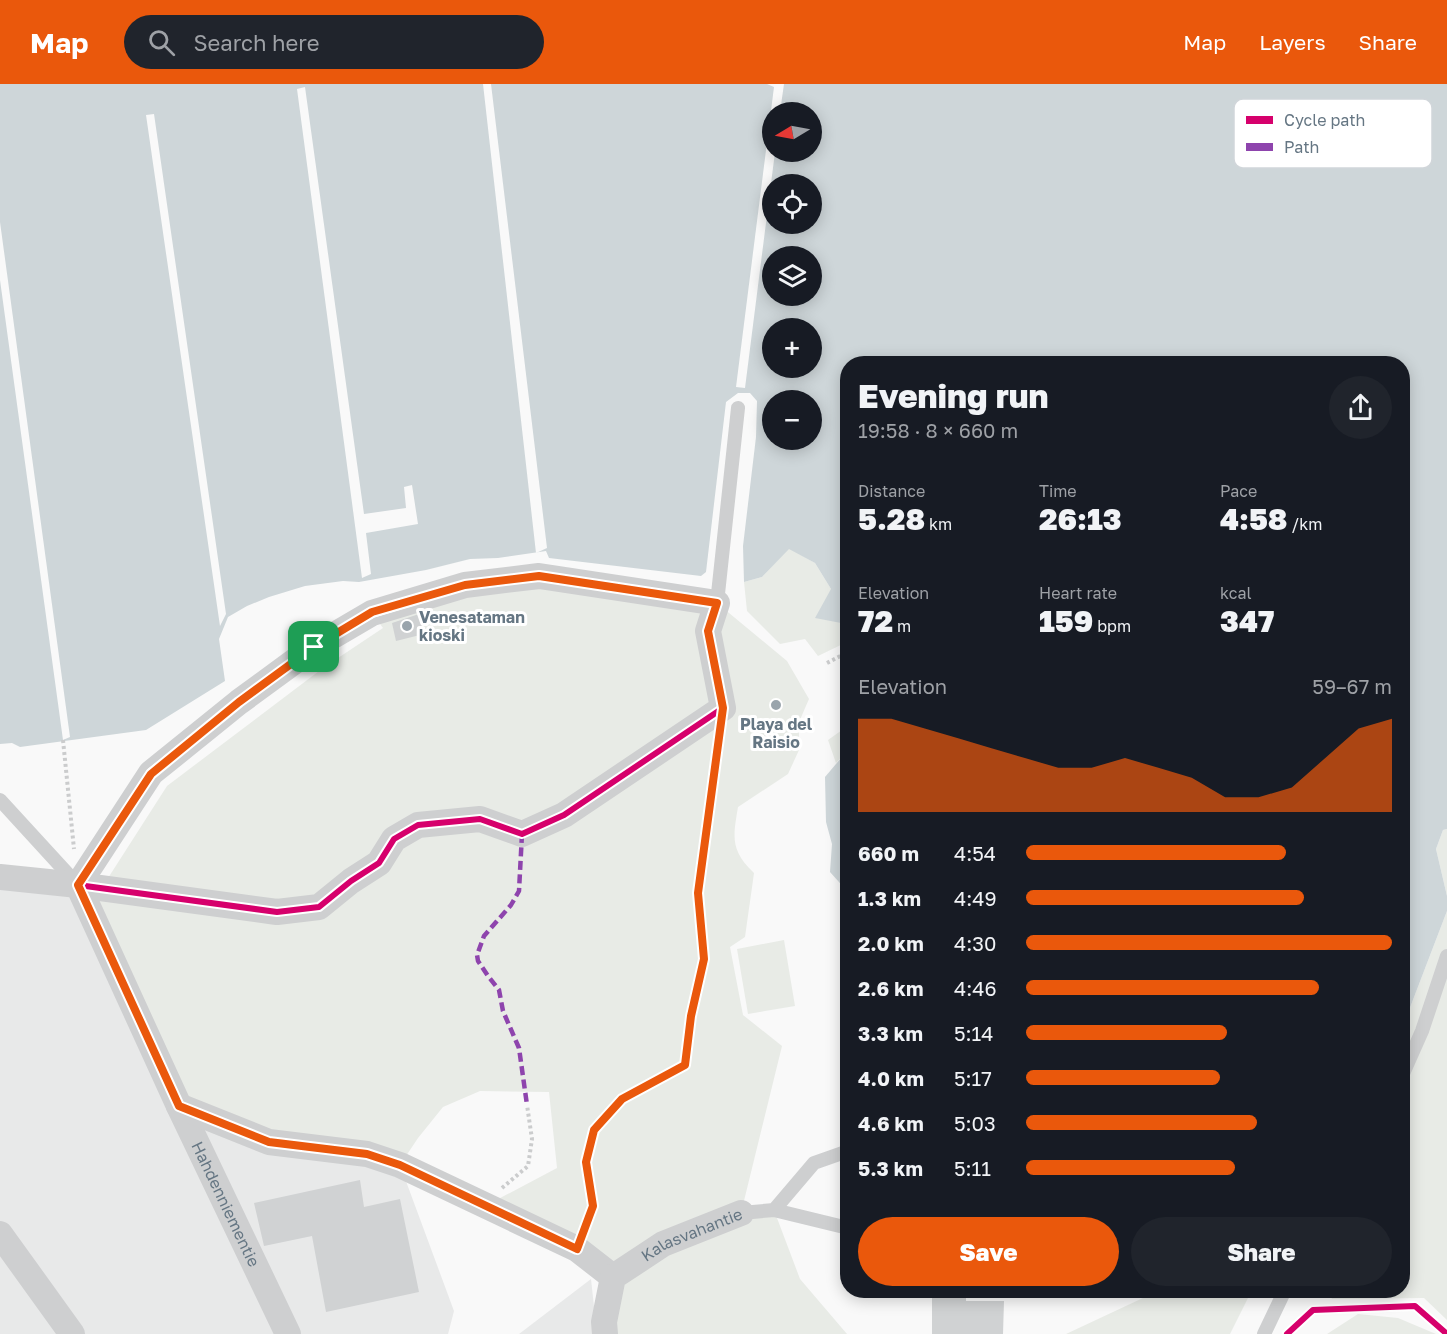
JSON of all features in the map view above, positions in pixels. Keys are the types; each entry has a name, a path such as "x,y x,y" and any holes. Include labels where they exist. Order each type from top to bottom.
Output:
{"street":[{"path":"0,877 78,885 277,912 319,907 351,880 380,862 394,839 418,825 480,819 522,834 564,814 723,708 708,631 717,603 539,576 465,585 372,612 304,654 239,702 151,774 78,885"},
{"name":"Hahdenniementie","path":"78,885 179,1106 288,1334"},
{"path":"179,1106 269,1142 367,1154 400,1165 577,1249 613,1277 604,1322 605,1334"},
{"name":"Kalasvahantie","path":"613,1277 663,1244 741,1213"},
{"path":"0,1234 72,1334"}],"lane":[{"path":"717,603 738,408"},
{"path":"0,800 78,885"},
{"path":"1410,1058 1422,1031 1447,956"},
{"path":"774,1210 814,1163 840,1154"},
{"name":"Kalasvahantie","path":"741,1213 774,1210 840,1226"},
{"path":"1264,1334 1281,1298"}],"path":[{"path":"827,663 840,656"},
{"path":"63,740 78,885"},
{"path":"484,1203 528,1166 532,1139 527,1105"}],"shaded area":[{"path":"0,84 1447,84 1447,829 1443,830 1436,849 1447,896 1447,911 1410,1008 1410,356 840,356 840,623 815,618 831,589 815,563 789,549 762,577 744,582 743,546 756,437 757,401 750,393 738,393 726,402 706,572 701,576 549,558 546,551 498,558 470,559 426,570 359,582 343,581 305,586 269,597 228,617 219,639 225,681 146,730 20,747 12,743 0,744"},
{"path":"789,548 815,563 831,589 840,619 840,645 818,656 805,639 780,644 747,611 744,582 762,577"},
{"path":"539,576 717,603 787,661 809,699 799,722 799,750 788,774 738,807 735,827 737,850 754,873 745,937 730,947 743,1015 782,1046 741,1213 774,1210 800,1279 847,1334 608,1334 613,1277 487,1205 557,1168 549,1092 480,1091 443,1107 400,1165 179,1106 78,885 101,889 167,786 323,668 383,628 372,613"},
{"path":"840,731 840,759 836,763 828,740"},
{"path":"840,759 840,883 830,872 832,844 826,822 825,777"},
{"path":"1447,829 1447,896 1436,849 1443,830"},
{"path":"0,877 78,885 400,1165 454,1311 448,1334 0,1334"},
{"path":"1447,911 1447,1320 1424,1298 1332,1299 1331,1298 1410,1298 1410,1008"},
{"path":"784,940 795,1006 748,1014 737,949"},
{"path":"591,1279 597,1334 519,1334"},
{"path":"1143,1298 1248,1298 1230,1334 1066,1334"},
{"path":"1358,1314 1398,1318 1436,1334 1327,1334"}],"pier":[{"path":"483,84 491,84 547,548 536,553"},
{"path":"767,84 784,84 781,102 772,102 774,87"},
{"path":"305,87 364,514 406,508 404,487 412,485 418,524 366,533 371,574 362,578 297,89"},
{"path":"154,114 226,614 220,626 146,115"},
{"path":"764,162 774,162 772,174 763,174"},
{"path":"762,182 762,234 765,234 745,388 736,387"},
{"path":"0,222 70,737 63,740 0,280"}],"building":[{"name":"Venesataman kioski","path":"419,614 424,634 396,641 392,623"},
{"path":"360,1180 364,1207 400,1199 419,1292 326,1312 312,1236 264,1246 254,1203"},
{"path":"932,1298 1004,1301 1003,1334 932,1334"}],"marked path":[{"path":"522,834 519,891 511,905 484,936 477,955 478,961 499,990 503,1011 519,1048 527,1105"}],"cycle path":[{"path":"539,576 717,603 708,631 723,708 564,815 522,834 480,819 418,825 394,839 379,863 351,881 319,907 277,912 78,885 151,773 239,702 314,647 372,613 465,585 539,576"},
{"path":"577,1249 593,1206 586,1162 594,1130 622,1099 685,1065 691,1016 704,959 698,893 723,708"},
{"path":"1287,1334 1313,1310 1415,1306 1447,1334"}],"place":[{"name":"Venesataman kioski","path":"407,626"},
{"name":"Playa del Raisio","path":"776,705"}],"route":[{"path":"539,576 717,603 708,631 723,708 698,893 704,959 691,1016 685,1065 622,1099 594,1130 586,1162 593,1206 577,1249 400,1165 367,1154 269,1142 179,1106 78,885 151,774 239,702 314,647 372,612 465,585 539,576"}]}
